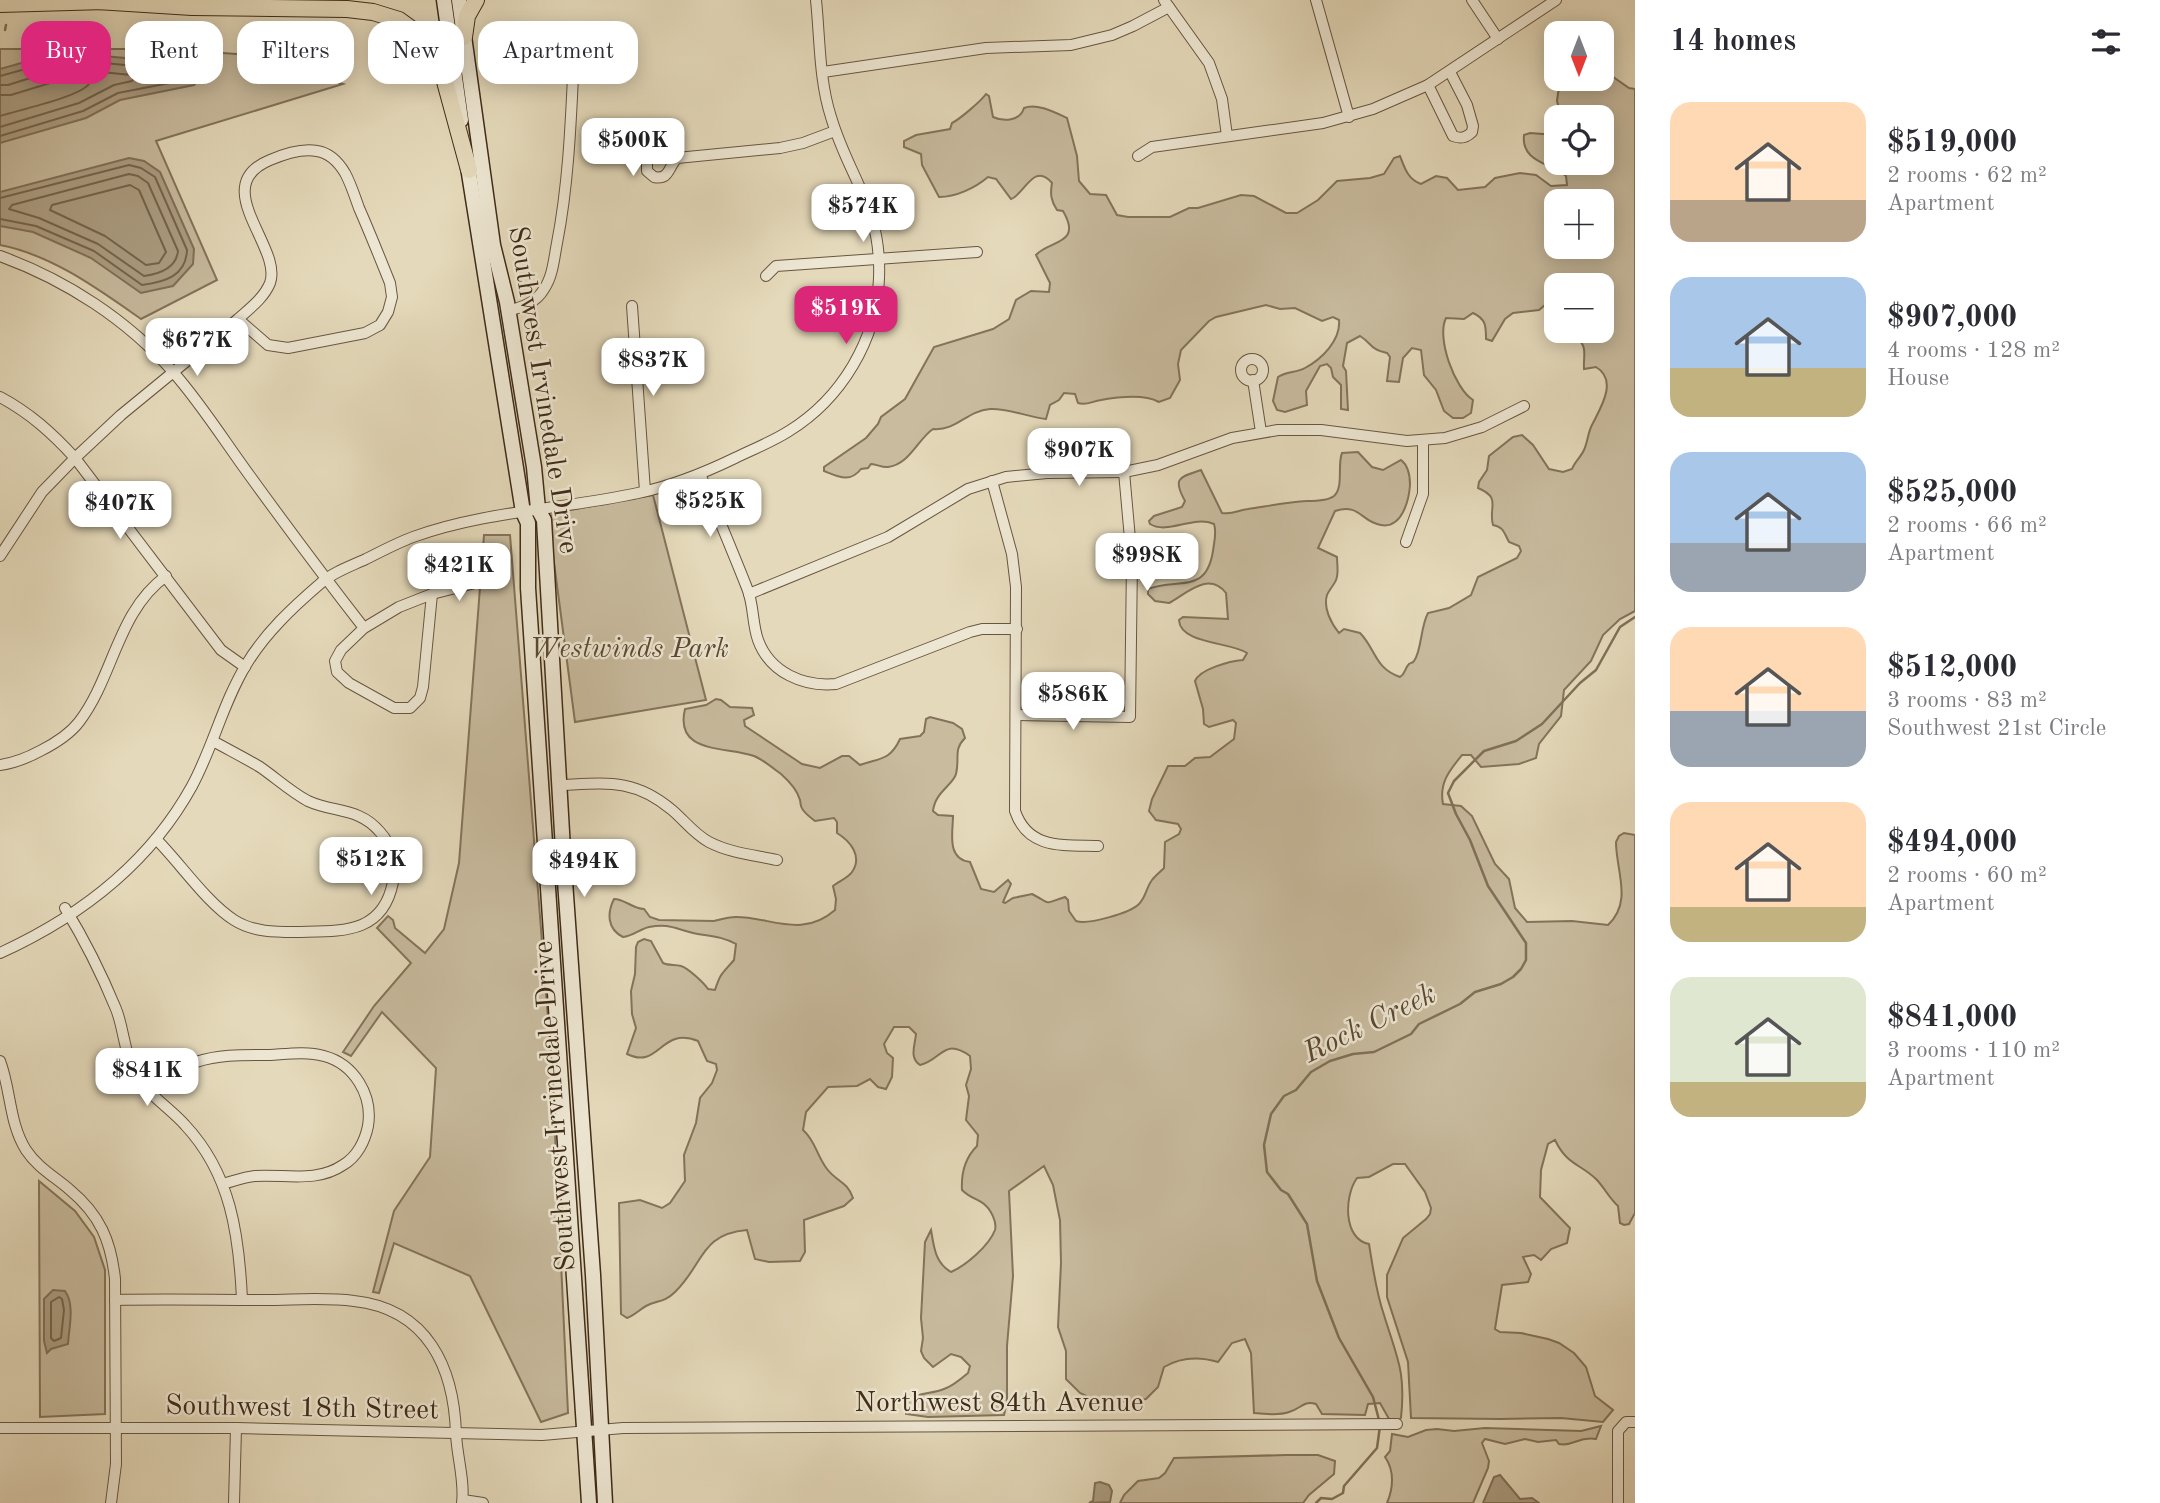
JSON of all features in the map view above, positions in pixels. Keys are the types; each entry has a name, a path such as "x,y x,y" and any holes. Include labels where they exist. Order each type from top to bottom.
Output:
{"main road":[{"path":"0,4 128,0"},
{"name":"Southwest Irvinedale Drive","path":"444,0 469,170 531,510 544,520 606,1503"},
{"name":"Southwest Irvinedale Drive","path":"459,0 462,21"},
{"path":"464,37 467,16 476,0"},
{"path":"97,1 192,7 347,9 373,12 399,20 417,33 440,67 469,170"},
{"name":"Southwest Irvinedale Drive","path":"464,37 494,245 534,467 528,523 528,588 589,1503"},
{"path":"554,960 571,958"}],"street":[{"path":"0,953 116,881 156,839 191,786 245,667 270,633 325,579 414,537 531,510 645,491 700,474 789,431 834,392 856,360 872,321 880,258 867,201 835,131 825,97 816,0"},
{"path":"1316,0 1349,117"},
{"path":"1472,0 1498,39"},
{"path":"1138,156 1152,147 1296,127 1349,117 1382,105 1450,72 1556,0"},
{"path":"823,72 986,48 1050,47 1081,43 1133,26 1166,3 1209,64 1222,99 1227,136"},
{"path":"1428,85 1453,136 1468,136 1472,132 1472,119 1450,72"},
{"path":"508,311 526,305 538,297 549,280 553,266 564,208 572,84"},
{"path":"677,158 780,148 835,131"},
{"path":"0,556 42,492 75,458 121,415 259,300 270,282 271,268 244,193 248,177 262,163 300,150 319,150 333,157 345,174 390,283 392,297 388,313 380,325 365,333 288,348 268,345 238,319"},
{"path":"766,276 776,266 977,252"},
{"path":"0,256 27,266 80,293 128,329 174,372 325,579 364,628"},
{"path":"632,306 645,491"},
{"path":"1253,380 1261,432"},
{"path":"0,397 30,414 75,458 221,650 245,667"},
{"path":"749,594 888,537 951,498 992,481 1026,474 1124,472 1261,432 1321,430 1387,440 1423,441 1464,433 1524,406"},
{"path":"1406,542 1423,495 1423,441"},
{"path":"1016,715 1130,717 1132,561 1124,472"},
{"path":"700,474 749,594 759,642 779,669 790,677 813,684 836,684 970,632 982,629 1017,629"},
{"path":"992,481 1013,564 1017,629 1014,799 1019,822 1023,830 1043,842 1098,846"},
{"path":"0,765 25,759 56,743 77,725 92,703 133,610 152,586 166,576"},
{"path":"432,594 423,687 420,698 410,708 394,708 349,683 337,672 335,661 341,650 364,628 399,607 432,594 479,582"},
{"path":"156,839 218,906 234,920 258,930 348,931 376,916 383,907 391,893 394,862 380,831 354,812 309,801 261,768 213,741"},
{"path":"560,785 608,782 629,785 671,809 697,835 710,843 728,850 777,860"},
{"path":"68,912 117,1011 134,1073 188,1128 209,1157 223,1184 233,1210 237,1234 242,1300"},
{"path":"153,1093 166,1079 195,1063 238,1055 323,1055 345,1066 359,1081 369,1107 367,1133 355,1155 344,1165 322,1175 254,1177 223,1184"},
{"path":"0,1061 16,1129 26,1150 40,1166 70,1189 92,1211 106,1234 113,1253 115,1478 111,1503"},
{"path":"115,1300 333,1299 372,1304 404,1319 419,1330 438,1354 453,1394 462,1502 483,1503"},
{"path":"1618,1503 1618,1430 1626,1422 1635,1422"},
{"name":"Northwest 84th Avenue","path":"602,1431 623,1428 1393,1424"},
{"name":"Southwest 18th Street","path":"0,1428 236,1428 456,1435 542,1435 602,1431"},
{"path":"234,1503 236,1428"}],"green space":[{"path":"0,49 21,49 21,84 111,84 111,49 125,49 125,84 223,84 223,53 237,54 237,84 343,84 156,141 217,280 141,319 56,265 0,245"},
{"path":"1614,78 1635,89 1635,611 1620,619 1603,635 1591,661 1564,690 1561,716 1539,744 1536,758 1519,764 1481,767 1471,755 1462,755 1446,778 1442,797 1443,804 1461,806 1472,816 1495,864 1509,879 1515,908 1527,922 1572,921 1608,925 1616,916 1622,896 1616,842 1624,833 1635,835 1635,1213 1629,1224 1620,1223 1618,1206 1599,1182 1569,1159 1555,1140 1548,1144 1541,1170 1540,1197 1570,1228 1567,1243 1551,1249 1541,1260 1534,1255 1523,1257 1531,1274 1528,1282 1502,1285 1495,1329 1548,1339 1574,1353 1586,1367 1595,1396 1613,1410 1603,1422 1561,1418 1411,1418 1408,1362 1387,1297 1387,1275 1403,1238 1426,1219 1431,1208 1425,1192 1405,1164 1393,1164 1369,1177 1357,1178 1350,1195 1348,1216 1354,1234 1369,1244 1379,1298 1399,1365 1402,1402 1401,1418 1396,1421 1389,1419 1380,1403 1368,1404 1365,1415 1322,1414 1316,1404 1312,1403 1286,1413 1254,1413 1251,1353 1245,1339 1232,1343 1218,1362 1190,1358 1164,1367 1158,1387 1146,1399 1099,1402 1080,1393 1066,1379 1066,1351 1058,1327 1060,1220 1053,1185 1044,1166 1009,1191 1013,1276 1007,1346 1007,1402 1004,1415 928,1417 906,1414 906,1401 951,1386 968,1373 970,1366 961,1357 951,1354 933,1367 921,1351 925,1242 931,1230 938,1259 951,1272 982,1249 995,1230 993,1216 987,1207 962,1190 965,1166 977,1146 978,1135 966,1120 969,1096 966,1085 971,1069 970,1056 948,1049 920,1065 914,1055 916,1034 909,1027 894,1027 884,1044 887,1053 893,1058 892,1077 886,1089 878,1087 870,1079 857,1086 828,1087 806,1112 803,1130 827,1169 848,1188 853,1198 844,1206 804,1220 805,1252 800,1261 769,1262 755,1259 747,1230 732,1233 711,1244 671,1296 646,1306 627,1318 621,1314 619,1203 640,1200 662,1208 670,1203 685,1181 684,1155 696,1123 700,1098 712,1083 717,1070 716,1064 707,1061 698,1041 685,1038 668,1043 647,1057 627,1054 636,1028 631,991 636,947 638,942 644,939 651,941 663,963 684,967 708,989 715,990 722,974 734,960 736,944 662,926 649,927 623,937 611,925 610,910 614,899 644,909 650,917 659,920 714,921 736,917 798,925 811,923 823,919 835,910 833,886 850,874 856,860 854,850 837,833 837,822 834,818 815,821 810,817 802,809 799,796 792,786 771,766 754,756 705,746 687,734 684,724 685,709 706,705 716,699 730,707 752,708 754,715 744,720 745,726 802,764 820,768 842,756 849,756 860,765 883,758 900,739 920,736 924,732 926,719 930,717 953,723 962,729 965,738 958,750 956,774 940,794 933,811 938,815 953,816 954,850 962,860 970,862 981,889 994,892 1008,880 1011,884 1003,902 1005,903 1013,898 1032,894 1048,902 1065,897 1069,911 1076,921 1099,920 1118,914 1141,901 1152,880 1164,868 1165,842 1179,834 1181,829 1178,824 1156,820 1149,811 1168,766 1185,766 1195,758 1210,757 1234,739 1236,723 1233,720 1209,727 1204,724 1195,681 1209,669 1243,660 1247,653 1197,638 1182,628 1179,620 1183,617 1228,619 1226,593 1219,586 1197,586 1169,603 1155,601 1148,594 1148,589 1197,580 1209,565 1215,538 1214,524 1198,522 1157,527 1149,521 1154,516 1182,507 1185,501 1179,487 1181,479 1201,470 1222,513 1229,513 1331,498 1339,487 1342,453 1358,452 1372,467 1383,470 1401,460 1404,462 1409,475 1408,498 1403,512 1394,523 1374,523 1350,509 1335,511 1318,548 1337,557 1337,577 1326,600 1328,615 1333,625 1339,633 1344,629 1360,633 1385,669 1400,677 1417,656 1428,613 1449,608 1471,595 1478,577 1517,558 1521,551 1519,546 1509,542 1502,529 1493,525 1492,499 1478,488 1487,470 1489,456 1513,437 1522,435 1533,445 1549,469 1563,472 1572,469 1584,450 1606,394 1603,372 1596,367 1584,369 1582,343 1614,343 1614,273 1544,273 1544,306 1539,310 1513,313 1505,319 1492,341 1486,339 1483,320 1473,313 1464,319 1446,318 1443,338 1445,350 1460,385 1473,400 1471,413 1463,418 1453,418 1444,411 1436,390 1424,375 1421,350 1412,348 1403,358 1399,382 1387,381 1390,357 1360,336 1347,343 1343,366 1346,371 1348,410 1341,409 1341,385 1333,377 1327,364 1320,366 1306,391 1307,405 1285,412 1277,410 1273,401 1278,377 1298,371 1318,360 1334,342 1339,320 1333,317 1322,321 1295,308 1280,309 1266,305 1209,321 1181,350 1178,364 1180,380 1170,398 1159,402 1139,397 1123,397 1084,404 1078,403 1075,394 1064,393 1050,405 1046,419 990,409 974,413 949,427 933,429 908,457 895,465 886,467 871,464 853,476 844,478 835,475 824,471 824,467 866,438 881,417 905,399 934,347 993,329 1009,319 1016,300 1031,291 1049,292 1050,283 1036,255 1062,240 1069,230 1063,211 1057,210 1053,204 1052,183 1046,177 1035,177 1011,199 996,179 988,177 965,191 939,197 922,165 921,154 904,147 904,141 916,135 950,129 952,123 986,94 989,96 993,117 997,119 1015,118 1024,108 1029,107 1046,109 1067,118 1077,156 1079,181 1090,194 1106,195 1117,215 1170,217 1189,208 1198,208 1241,195 1254,196 1286,213 1297,213 1318,200 1337,181 1384,174 1394,158 1400,156 1405,169 1417,182 1421,184 1436,176 1447,178 1458,190 1485,187 1495,178 1520,173 1536,175 1551,186 1567,185 1564,175 1614,175 1614,105 1558,105 1558,91 1614,91"},
{"path":"1544,134 1544,164 1527,151 1524,135"},
{"name":"Westwinds Park","path":"653,495 706,700 575,722 548,517 559,512"},
{"path":"484,535 510,535 552,1069 568,1413 541,1422 470,1276 394,1243 379,1293 373,1292 394,1211 430,1157 436,1068 382,1012 351,1056 343,1052 374,1006 411,963 377,928 388,916 393,920 395,928 425,953 444,929 459,863"},
{"path":"39,1181 75,1211 94,1237 105,1270 105,1414 40,1417"},
{"path":"1601,1426 1596,1439 1568,1444 1559,1444 1556,1440 1538,1442 1525,1439 1505,1444 1485,1439 1482,1443 1489,1461 1488,1468 1473,1503 1387,1503 1392,1480 1385,1457 1390,1451 1392,1434 1408,1437 1426,1430 1485,1428 1581,1431"},
{"path":"1318,1455 1335,1461 1334,1474 1303,1503 1120,1503 1138,1481 1159,1478 1165,1473 1174,1458"}],"water":[{"path":"111,57 125,58 125,84 195,84 120,100 86,118 0,143 0,69 21,63 21,84 111,84"},
{"path":"129,158 144,161 160,172 194,249 193,264 173,286 141,293 91,258 33,232 0,226 0,192"},
{"path":"53,1290 65,1291 68,1296 70,1324 68,1344 51,1349 47,1353 44,1341 44,1299"},
{"path":"1500,1475 1520,1499 1532,1498 1539,1503 1483,1503 1494,1477"},
{"path":"1095,1483 1109,1485 1112,1491 1110,1502 1089,1503 1093,1501"}],"waterway":[{"path":"5,30 6,25"},
{"name":"Rock Creek","path":"1379,1420 1373,1397 1339,1338 1317,1281 1307,1224 1288,1194 1281,1190 1267,1172 1264,1145 1271,1114 1284,1096 1296,1090 1311,1072 1330,1061 1353,1054 1374,1052 1411,1034 1419,1024 1460,1004 1475,992 1501,984 1521,969 1526,960 1526,943 1488,886 1448,793 1454,781 1484,751 1516,741 1542,724 1580,683 1596,670 1620,627 1635,617"},
{"name":"Rock Creek","path":"1316,1503 1321,1498 1332,1499 1343,1493 1344,1486 1377,1448 1380,1426"}]}
